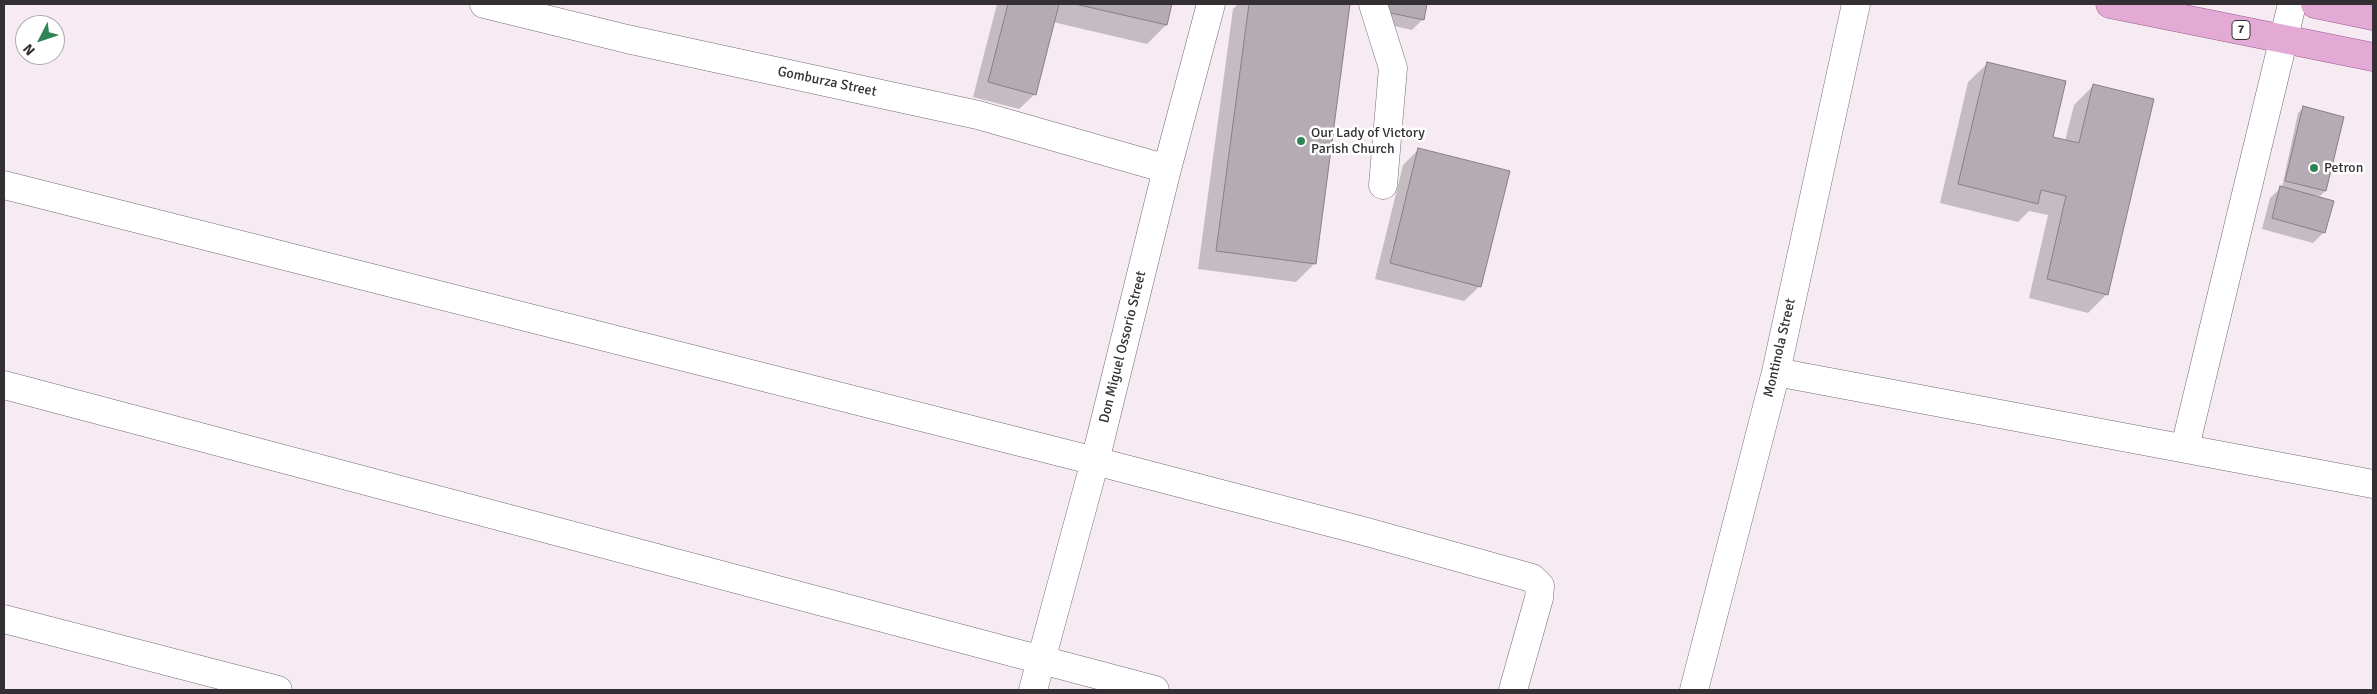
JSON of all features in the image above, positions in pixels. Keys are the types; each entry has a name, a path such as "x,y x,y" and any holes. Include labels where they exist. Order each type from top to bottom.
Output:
{"main road":[{"name":"7","path":"2110,4 2373,57"},
{"path":"2315,4 2373,16"}],"street":[{"name":"Gomburza Street","path":"484,4 626,39 978,115 1167,169"},
{"name":"Don Miguel Ossorio Street","path":"1033,690 1095,461 1167,169 1211,4"},
{"path":"1373,4 1393,68 1384,185"},
{"name":"Montinola Street","path":"1694,690 1776,372 1856,4"},
{"path":"2185,447 2292,4"},
{"path":"4,185 1095,461 1368,532 1532,578 1540,586 1539,598 1513,690"},
{"path":"1776,372 2185,447 2373,484"},
{"path":"4,385 1040,662 1155,690"},
{"path":"4,620 278,690"}],"building":[{"path":"1008,4 1059,4 1036,95 988,82"},
{"path":"1075,4 1172,4 1167,25"},
{"path":"1249,4 1350,4 1316,264 1216,251"},
{"path":"1388,4 1427,4 1424,20 1386,12"},
{"path":"1987,62 2066,81 2053,137 2079,143 2093,84 2154,99 2108,295 2047,279 2066,196 2041,190 2038,204 1958,184"},
{"path":"2303,106 2344,117 2326,191 2285,181"},
{"path":"1418,148 1510,171 1481,287 1390,263"},
{"path":"2280,186 2334,201 2325,233 2272,218"}],"place":[{"name":"Our Lady of Victory Parish Church","path":"1301,141"},
{"name":"Petron","path":"2314,168"}]}
